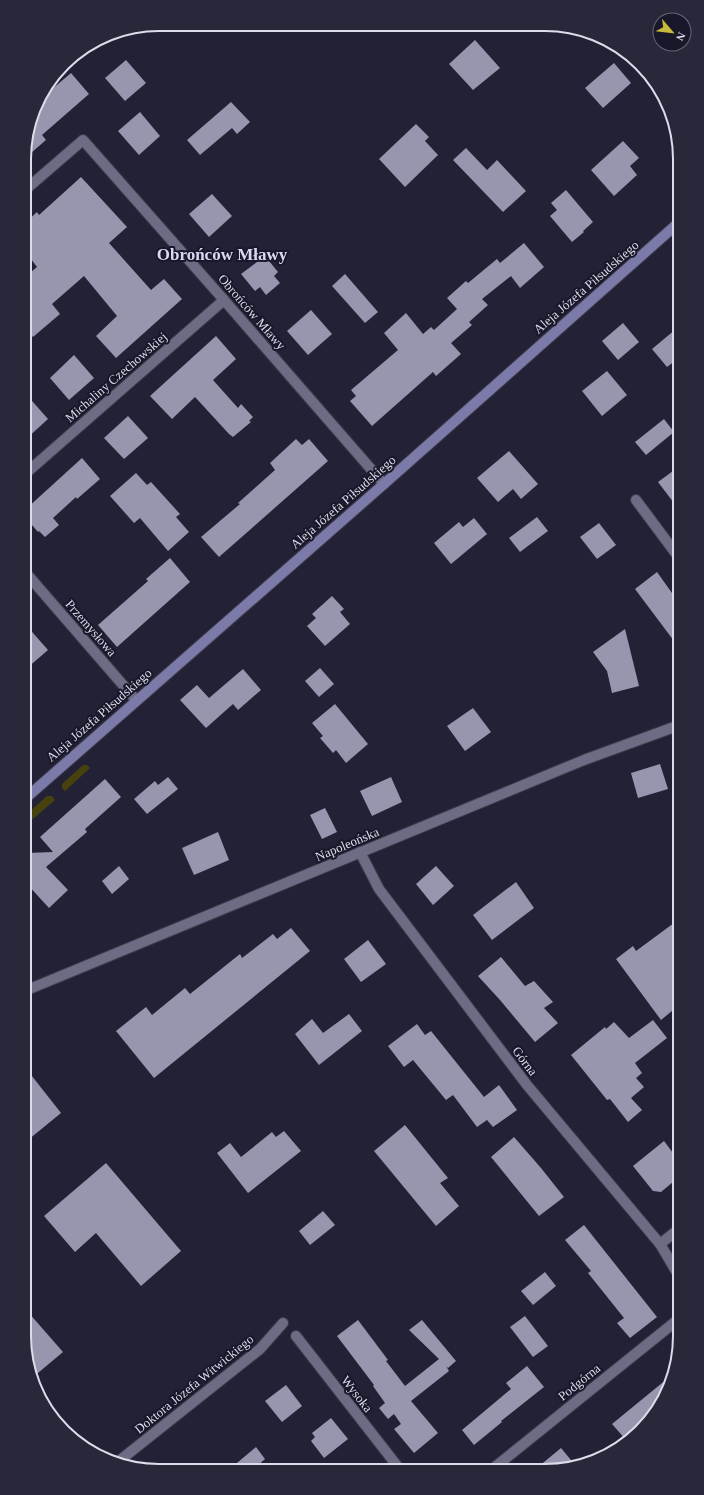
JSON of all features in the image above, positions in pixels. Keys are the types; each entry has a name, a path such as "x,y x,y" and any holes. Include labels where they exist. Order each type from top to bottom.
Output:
{"main road":[{"name":"Aleja Józefa Piłsudskiego","path":"31,793 384,484 673,228"}],"street":[{"name":"Obrońców Mławy","path":"31,185 83,140 384,484"},
{"name":"Michaliny Czechowskiej","path":"31,470 224,300"},
{"path":"636,500 673,550"},
{"name":"Przemysłowa","path":"31,579 136,700"},
{"name":"Napoleońska","path":"31,988 584,760 673,728"},
{"name":"Górna","path":"360,852 379,889 527,1085 660,1244 673,1266"},
{"path":"660,1244 673,1234"},
{"name":"Doktora Józefa Witwickiego","path":"122,1458 260,1349 283,1323"},
{"name":"Podgórna","path":"499,1464 673,1324"},
{"name":"Wysoka","path":"296,1336 396,1464"}],"shaded area":[{"path":"83,765 87,765 90,768 65,791 62,788 62,784"},
{"path":"47,796 52,796 55,800 31,821 31,810"}],"building":[{"path":"475,40 500,68 473,90 449,64"},
{"path":"126,60 146,83 125,101 105,78"},
{"path":"614,63 631,83 603,108 585,88"},
{"path":"71,73 89,94 42,135 46,140 31,153 35,126 44,103 53,89"},
{"path":"231,102 250,122 237,134 232,128 200,155 187,140"},
{"path":"140,112 160,136 139,155 118,131"},
{"path":"416,124 429,137 425,141 438,155 405,187 379,159"},
{"path":"623,141 639,158 630,166 637,175 614,196 591,170"},
{"path":"466,148 487,170 497,160 526,191 503,212 453,160"},
{"path":"81,177 127,227 109,243 151,290 164,279 182,299 116,358 96,336 117,316 84,276 52,304 60,314 33,337 31,335 31,272 37,267 31,259 31,218 37,212 39,215"},
{"path":"566,190 593,222 572,242 550,216 557,210 551,203"},
{"path":"212,194 232,216 209,237 189,214"},
{"path":"524,243 544,267 520,288 511,276 482,299 488,305 469,322 472,325 451,343 461,354 436,376 433,372 372,426 350,401 356,396 351,390 398,350 384,333 406,313 423,334 431,327 434,330 457,309 447,298 466,281 468,283 497,259 500,263"},
{"path":"265,256 278,272 274,276 280,283 266,295 260,287 255,291 241,274"},
{"path":"345,274 378,312 365,323 332,286"},
{"path":"311,310 332,334 308,355 287,331"},
{"path":"623,323 639,342 618,360 602,341"},
{"path":"673,332 673,362 667,367 652,349"},
{"path":"216,336 236,359 213,380 238,408 241,404 253,417 249,421 251,422 233,437 195,397 172,419 150,396"},
{"path":"74,355 94,378 69,400 50,378"},
{"path":"607,371 627,395 602,416 582,391"},
{"path":"31,400 48,419 31,435"},
{"path":"128,416 148,438 124,459 104,438"},
{"path":"664,419 673,431 673,433 646,455 635,442"},
{"path":"296,439 302,445 309,439 328,461 219,557 201,537 240,504 238,503 275,470 270,463"},
{"path":"509,451 538,484 521,499 513,489 498,502 477,478"},
{"path":"82,458 100,479 77,499 76,497 53,518 59,525 45,537 31,524 31,504"},
{"path":"673,471 673,502 658,482"},
{"path":"136,473 147,485 151,482 180,514 176,517 189,532 168,551 140,518 134,523 110,496"},
{"path":"537,517 548,531 520,552 509,538"},
{"path":"474,518 487,534 451,564 434,543 459,522 463,527"},
{"path":"599,523 616,545 597,559 580,537"},
{"path":"170,558 190,582 117,647 98,625 148,581 146,579"},
{"path":"657,572 673,594 673,640 635,589"},
{"path":"332,596 344,609 340,612 350,624 325,646 307,626 316,618 312,614"},
{"path":"625,629 639,686 612,693 607,671 593,652"},
{"path":"31,631 48,650 31,665"},
{"path":"320,668 334,684 319,697 305,681"},
{"path":"243,669 261,690 238,710 233,704 206,728 180,700 197,685 209,698"},
{"path":"335,704 368,744 346,763 336,750 333,753 320,738 323,736 312,723"},
{"path":"473,708 491,732 465,751 447,726"},
{"path":"660,764 668,789 638,798 631,773"},
{"path":"168,777 178,789 147,814 134,799 155,781 158,785"},
{"path":"391,777 402,802 372,816 360,791"},
{"path":"105,779 121,797 85,829 87,832 46,867 68,890 49,908 31,888 31,853 53,852 40,837"},
{"path":"325,808 337,832 322,839 310,815"},
{"path":"218,832 229,860 194,875 182,848"},
{"path":"119,866 129,879 112,894 102,881"},
{"path":"436,866 454,886 433,905 416,884"},
{"path":"516,882 534,908 492,940 473,915"},
{"path":"673,924 673,1010 661,1020 616,959 633,946 636,951"},
{"path":"291,928 310,951 154,1078 116,1031 146,1007 152,1015 185,988 190,994 240,954 242,958 273,934 277,939"},
{"path":"368,940 386,964 361,982 344,959"},
{"path":"501,957 525,986 534,981 553,1002 544,1008 558,1023 535,1042 478,976"},
{"path":"349,1014 362,1031 319,1065 295,1034 312,1019 323,1033"},
{"path":"653,1020 667,1038 635,1063 642,1073 636,1078 644,1087 631,1098 642,1110 628,1122 610,1099 607,1100 571,1055 605,1027 606,1029 614,1022 629,1038"},
{"path":"417,1024 425,1035 431,1031 484,1097 499,1085 517,1110 493,1127 487,1120 477,1127 453,1095 446,1100 413,1060 404,1067 388,1046"},
{"path":"31,1075 61,1113 31,1138"},
{"path":"405,1125 448,1178 440,1183 459,1206 436,1226 374,1151"},
{"path":"284,1131 301,1151 248,1193 217,1153 230,1143 241,1157 272,1132 276,1137"},
{"path":"514,1137 564,1197 539,1216 491,1157"},
{"path":"664,1141 673,1153 673,1182 661,1192 653,1191 633,1166"},
{"path":"106,1163 181,1251 141,1286 96,1233 75,1252 44,1216"},
{"path":"323,1211 335,1225 310,1245 299,1231"},
{"path":"584,1225 657,1317 630,1338 617,1323 624,1318 588,1273 591,1271 565,1240"},
{"path":"545,1272 556,1286 533,1305 521,1291"},
{"path":"31,1315 63,1352 37,1374 32,1352"},
{"path":"525,1316 548,1346 533,1357 510,1327"},
{"path":"358,1320 388,1360 386,1361 405,1386 439,1359 409,1330 422,1320 456,1361 448,1368 446,1366 449,1371 411,1401 438,1433 414,1453 394,1429 401,1424 394,1414 388,1419 379,1408 385,1403 373,1386 374,1385 337,1336"},
{"path":"527,1366 544,1387 501,1421 502,1422 474,1445 462,1430 511,1389 506,1383"},
{"path":"665,1381 656,1400 641,1420 629,1432 623,1437 612,1424"},
{"path":"286,1385 302,1406 282,1422 265,1401"},
{"path":"331,1418 348,1439 324,1458 311,1441 315,1437 312,1433"},
{"path":"256,1447 265,1459 259,1464 236,1464"},
{"path":"561,1448 572,1461 561,1463 542,1464"}],"district":[{"name":"Obrońców Mławy","path":"222,254"}]}
